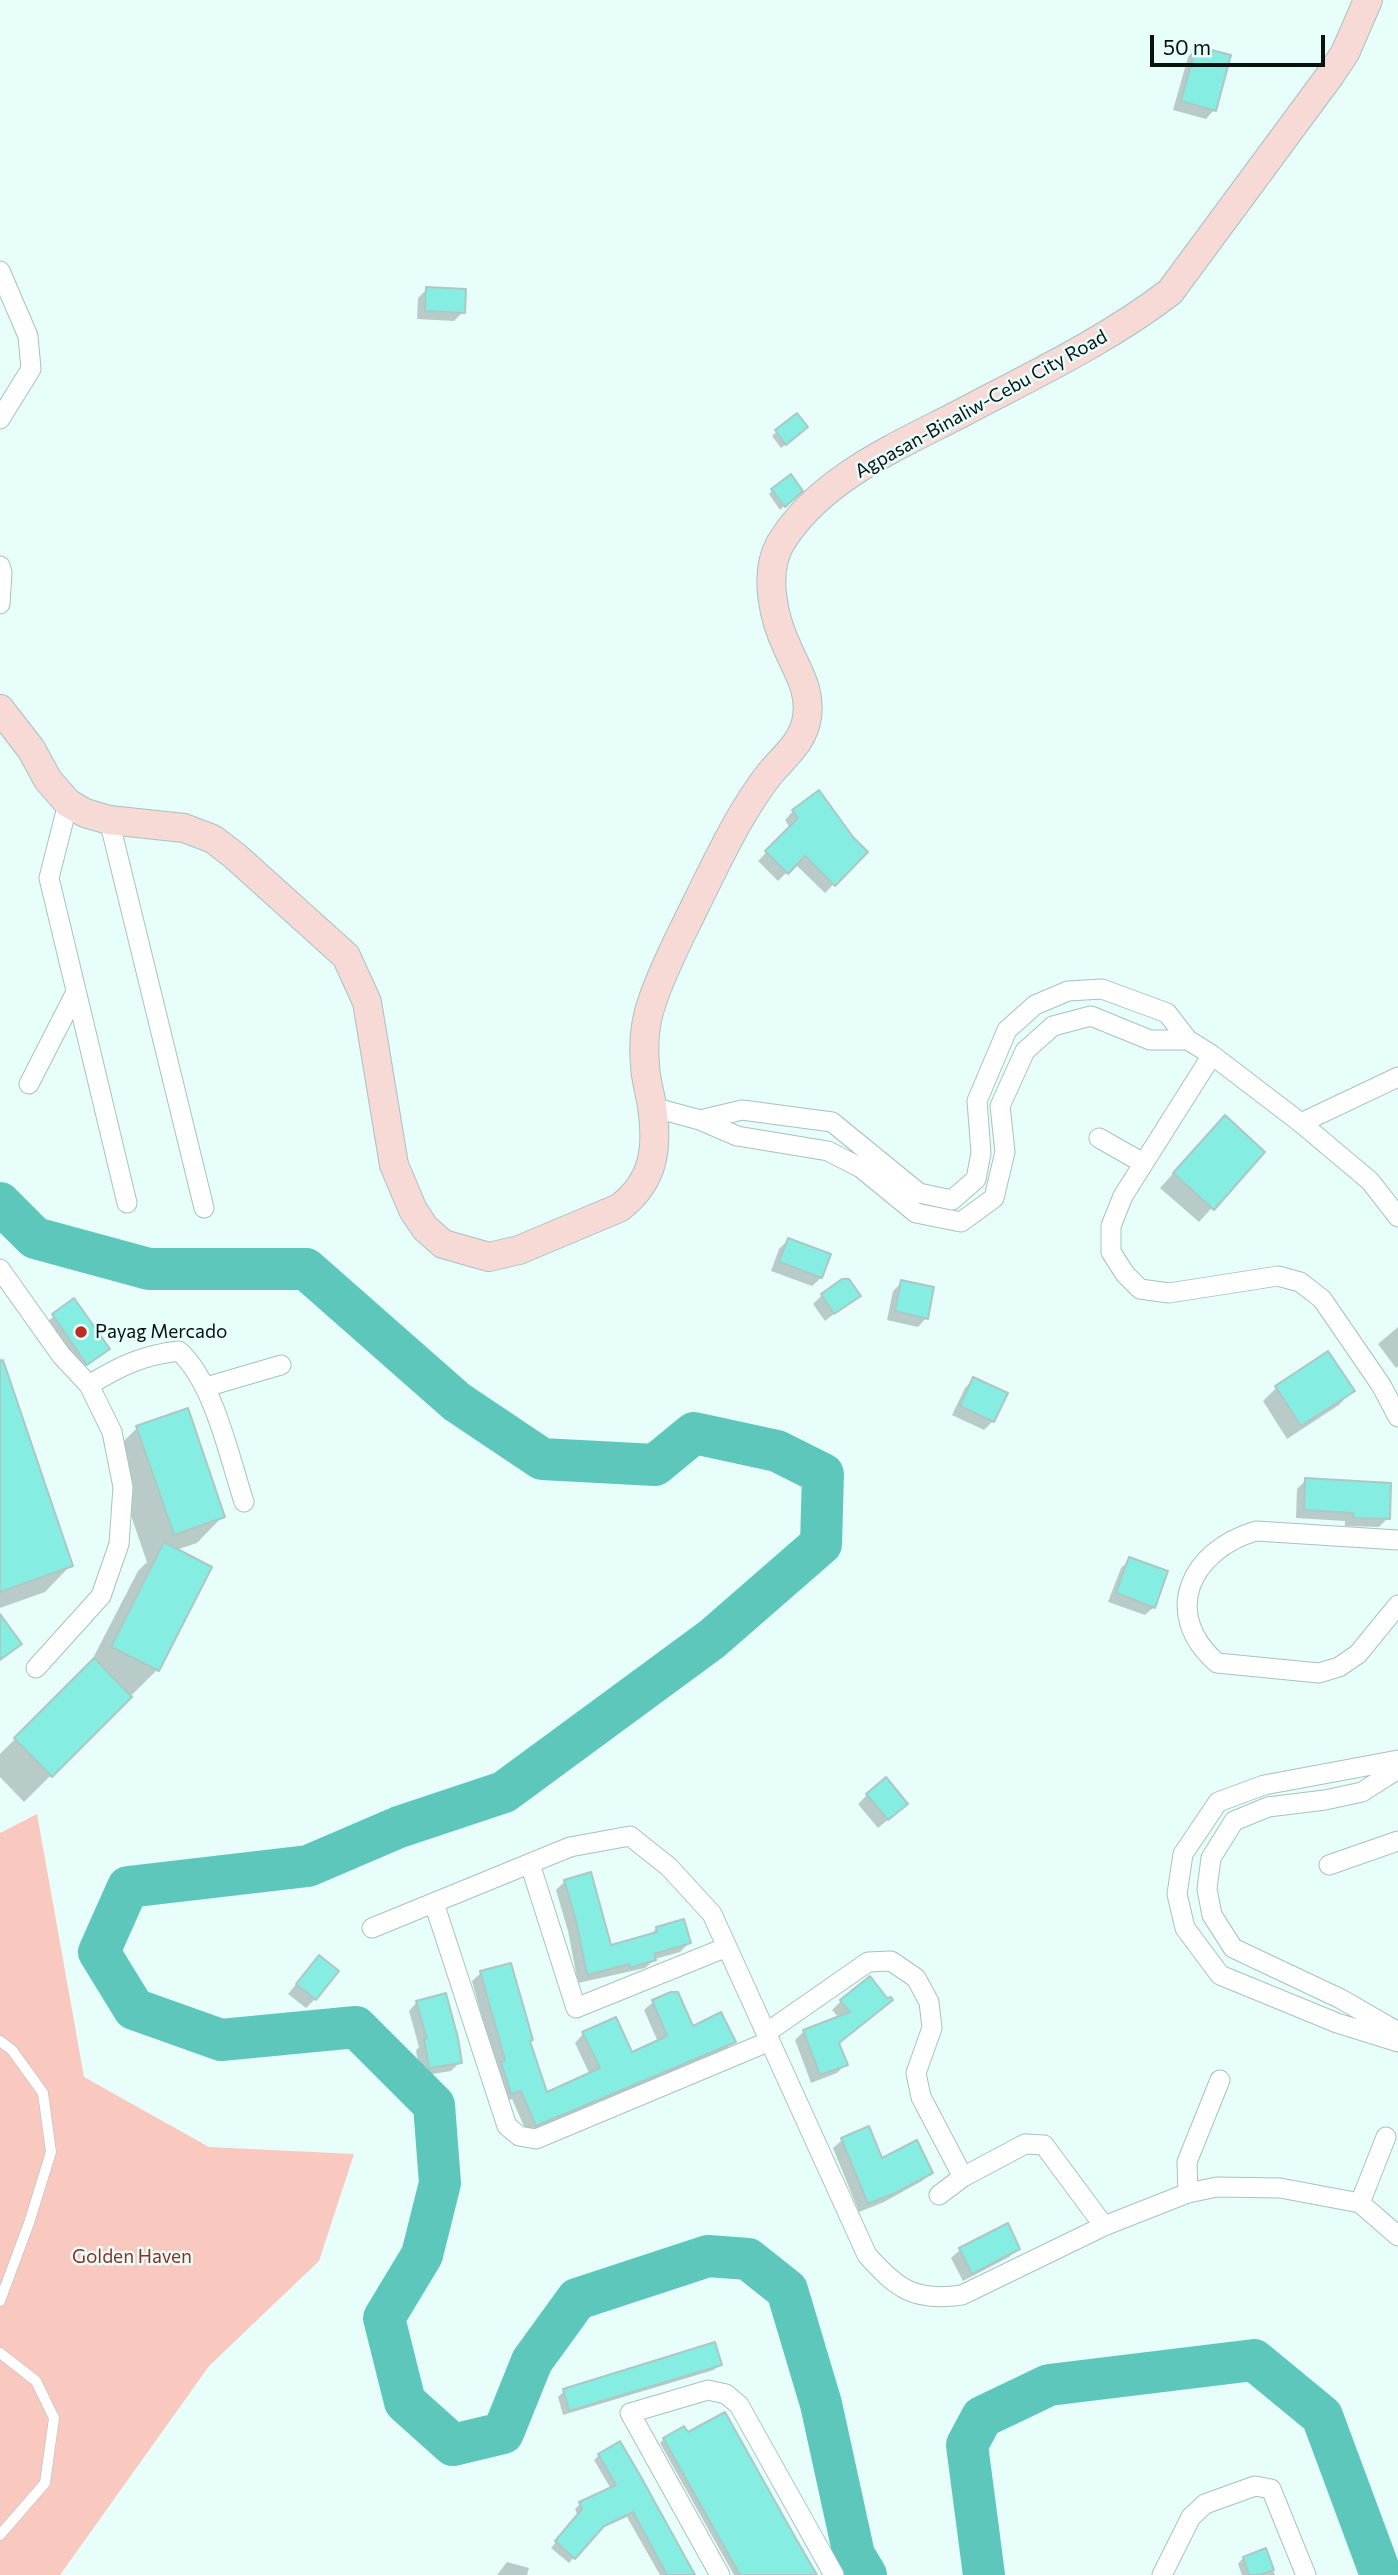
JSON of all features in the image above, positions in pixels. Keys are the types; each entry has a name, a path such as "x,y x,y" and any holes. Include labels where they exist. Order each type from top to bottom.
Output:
{"main road":[{"name":"Agpasan-Binaliw-Cebu City Road","path":"2,717 31,749 48,780 68,803 85,813 109,820 184,828 213,839 346,956 367,1002 394,1165 413,1210 425,1228 443,1244 465,1252 489,1256 509,1252 619,1208 638,1191 650,1169 654,1149 644,1035 651,1003 667,964 746,808 771,772 797,745 807,720 808,698 777,621 772,595 772,574 778,548 810,506 878,457 1101,338 1139,316 1170,292 1331,74 1345,53 1368,0"}],"street":[{"path":"0,271 29,336 31,369 0,419"},
{"path":"0,566 0,604"},
{"path":"68,803 49,878 127,1203"},
{"path":"109,820 204,1208"},
{"path":"700,1119 742,1110 832,1122 919,1193 952,1200 975,1179 981,1153 977,1101 1007,1030 1035,1005 1068,991 1102,989 1167,1013 1188,1040 1212,1055 1301,1123 1370,1181 1398,1217"},
{"path":"29,1084 75,994"},
{"path":"652,1107 700,1119 737,1136 828,1151 861,1168 916,1213 961,1222 995,1198 1005,1152 1000,1106 1025,1051 1053,1027 1091,1016 1150,1040 1188,1040"},
{"path":"1212,1055 1123,1196 1111,1226 1111,1252 1125,1274 1140,1289 1169,1293 1278,1276 1300,1282 1322,1298 1381,1385 1398,1417"},
{"path":"1301,1123 1398,1077"},
{"path":"828,1151 832,1122"},
{"path":"1099,1138 1143,1163"},
{"path":"0,1269 61,1355 89,1385 111,1432 122,1487 119,1544 101,1596 36,1668"},
{"path":"89,1385 119,1367 152,1354 179,1351 190,1361 206,1387 244,1502"},
{"path":"206,1387 281,1366"},
{"path":"1398,1540 1256,1531 1236,1537 1221,1547 1201,1568 1187,1592 1185,1611 1196,1639 1217,1663 1319,1673 1339,1667 1358,1654 1398,1605"},
{"path":"1398,1760 1264,1785 1218,1802 1183,1854 1177,1894 1185,1928 1220,1975 1337,2023 1398,2042"},
{"path":"1398,1769 1362,1792 1268,1807 1234,1821 1211,1858 1207,1889 1212,1915 1233,1948 1341,1998 1398,2032"},
{"path":"372,1928 570,1847 630,1836 669,1867 712,1914 867,2255 888,2279 911,2292 937,2299 962,2295 1104,2226 1188,2193 1217,2187 1280,2188 1360,2203 1398,2236"},
{"path":"1329,1865 1398,1841"},
{"path":"530,1864 576,2008 727,1947"},
{"path":"434,1903 507,2126 519,2136 536,2139 768,2037 868,1962 891,1961 916,1978 929,2002 932,2028 916,2073 920,2096 963,2177"},
{"path":"1188,2193 1187,2162 1220,2080"},
{"path":"1360,2203 1386,2137"},
{"path":"939,2195 963,2177 1025,2144 1044,2145 1104,2226"},
{"path":"720,2575 631,2413 708,2390 726,2394 739,2405 834,2575"},
{"path":"1171,2570 1191,2517 1205,2504 1242,2489 1261,2486 1271,2489 1306,2575"}],"lane":[{"path":"0,2041 12,2050 43,2093 51,2152 29,2223 0,2301"},
{"path":"0,2353 36,2381 54,2418 45,2483 0,2535"}],"green space":[{"name":"Golden Haven","path":"37,1814 84,2077 209,2147 354,2154 319,2261 209,2366 60,2575 0,2575 0,1833"}],"building":[{"path":"1196,46 1231,55 1216,111 1181,101"},
{"path":"426,287 466,289 465,313 425,311"},
{"path":"797,413 808,427 786,445 775,430"},
{"path":"791,474 803,491 785,507 771,489"},
{"path":"819,790 853,837 868,852 835,886 805,856 788,874 765,851 798,818 792,810"},
{"path":"1225,1115 1265,1152 1214,1210 1173,1173"},
{"path":"788,1238 831,1254 822,1278 779,1262"},
{"path":"842,1279 849,1279 861,1296 834,1314 821,1294"},
{"path":"901,1280 934,1287 928,1319 895,1311"},
{"name":"Payag Mercado","path":"74,1298 110,1349 87,1365 52,1314"},
{"path":"1328,1351 1355,1391 1301,1426 1275,1386"},
{"path":"3,1360 73,1566 0,1592 0,1361"},
{"path":"973,1377 1008,1393 994,1422 960,1406"},
{"path":"188,1408 225,1517 174,1535 136,1426"},
{"path":"1305,1478 1391,1483 1390,1519 1353,1518 1353,1513 1304,1510"},
{"path":"164,1542 212,1567 159,1671 111,1647"},
{"path":"1129,1557 1168,1571 1155,1608 1116,1593"},
{"path":"0,1614 22,1644 0,1660"},
{"path":"94,1658 132,1697 52,1777 14,1738"},
{"path":"886,1777 908,1804 888,1820 866,1794"},
{"path":"591,1872 611,1945 657,1932 656,1927 684,1919 691,1943 654,1954 656,1960 630,1968 629,1964 587,1975 564,1880"},
{"path":"319,1955 339,1971 316,2000 296,1984"},
{"path":"511,1963 533,2040 530,2041 547,2092 600,2068 582,2032 616,2017 632,2052 667,2036 652,2000 671,1992 678,1992 693,2026 721,2012 736,2042 536,2126 521,2091 511,2094 501,2062 505,2060 480,1971"},
{"path":"870,1976 887,1998 891,1997 893,2000 839,2043 848,2065 820,2075 803,2030 850,2012 840,2000"},
{"path":"446,1993 462,2063 429,2068 424,2039 427,2039 416,2001"},
{"path":"869,2126 882,2158 917,2140 933,2173 868,2204 841,2138"},
{"path":"1008,2223 1020,2249 972,2274 959,2248"},
{"path":"715,2342 722,2365 569,2411 563,2389"},
{"path":"725,2412 817,2575 740,2575 663,2438 684,2426 688,2432"},
{"path":"620,2441 695,2575 667,2575 633,2512 604,2526 575,2559 555,2541 582,2509 579,2502 616,2485 598,2454"},
{"path":"1266,2548 1274,2570 1260,2575 1249,2575 1243,2557"}],"waterway":[{"path":"0,1203 35,1238 149,1269 306,1269 457,1402 542,1459 655,1465 694,1433 777,1451 823,1474 821,1544 712,1639 504,1792 399,1827 308,1866 128,1887 99,1952 134,2009 221,2040 356,2027 434,2105 440,2183 422,2255 384,2318 405,2402 453,2445 503,2433 532,2361 577,2299 708,2256 748,2259 787,2290 821,2404 854,2555 866,2575"},
{"path":"984,2575 967,2445 982,2417 1049,2385 1254,2360 1322,2416 1381,2575"}],"place":[{"name":"Payag Mercado","path":"81,1332"}]}
